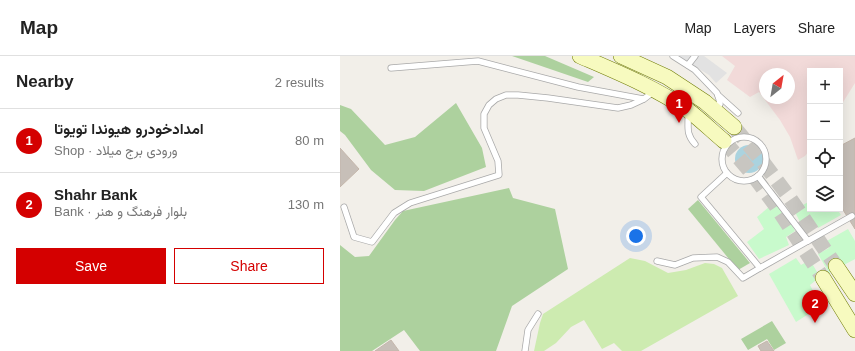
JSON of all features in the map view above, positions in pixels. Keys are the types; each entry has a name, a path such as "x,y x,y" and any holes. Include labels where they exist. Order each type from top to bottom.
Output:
{"street":[{"path":"580,56 602,65 649,95 688,110 724,141"},
{"path":"621,56 667,77 698,97 716,111 736,120"},
{"path":"649,95 667,77"},
{"path":"688,110 698,97"},
{"path":"832,292 851,285 836,266"},
{"path":"823,278 855,330"}],"lane":[{"path":"673,56 698,74 717,93 736,120"},
{"path":"688,66 694,56"},
{"path":"391,68 478,61 578,87 649,95"},
{"path":"716,111 720,104 717,93"},
{"path":"344,207 354,237 372,242 394,213 410,203 499,175 498,161 484,128 484,114 489,105 496,99 506,95 548,98 618,108 631,105 649,95"},
{"path":"688,110 688,128 690,138 695,144"},
{"path":"746,136 760,142 764,148 766,163 763,171 758,176 752,180 745,181 732,178 727,173 721,160 722,153 731,140 746,136"},
{"path":"727,173 701,197 760,268"},
{"path":"758,176 808,241"},
{"path":"657,262 675,265 693,258 717,257 728,262 743,278 852,216"},
{"path":"525,351 528,330 538,314"}],"shaded area":[{"path":"678,56 704,56 727,73 716,83 709,75"},
{"path":"722,56 855,56 855,83 843,102 843,68 807,68 807,154 798,160 790,137 768,104 795,104 795,68 759,68 759,92 750,97 727,80 735,66"}],"green space":[{"path":"512,56 545,56 594,77 588,82"},
{"path":"456,103 482,148 486,167 424,191 395,190 371,170 345,135 340,131 340,105 351,109 385,145 415,137"},
{"path":"509,188 513,198 555,209 568,269 512,306 496,351 420,351 404,330 372,351 340,351 340,245 355,257 369,256 403,211"},
{"path":"698,200 750,263 738,270 688,209"},
{"path":"775,202 784,215 786,214 795,231 786,237 789,245 759,259 747,242 764,229 757,217"},
{"path":"807,203 807,212 839,212 841,215 818,228 814,222 803,228 794,210"},
{"path":"848,229 855,241 855,259 829,273 818,254 829,248 825,242"},
{"path":"630,258 645,261 668,273 686,270 705,263 714,264 722,268 738,296 641,351 622,351 614,343 602,349 584,320 571,327 556,343 544,351 534,351 543,314"},
{"path":"796,258 801,265 810,260 820,277 810,285 821,306 796,322 769,274"},
{"path":"772,321 786,343 774,350 767,339 748,350 741,339"}],"water":[{"path":"749,145 759,149 763,159 759,169 749,173 739,169 735,159 739,149"}],"building":[{"path":"855,138 855,229 843,210 843,144"},
{"path":"340,148 359,169 340,187"},
{"path":"391,340 399,351 375,351"},
{"path":"767,341 774,351 761,351 758,346"}],"tunnel":[{"path":"734,127 789,197 836,266"},
{"path":"724,141 750,171 776,206 823,278"}],"place":[{"name":"امدادخودرو هیوندا تویوتا","path":"679,123"},
{"name":"Shahr Bank","path":"815,323"}]}
